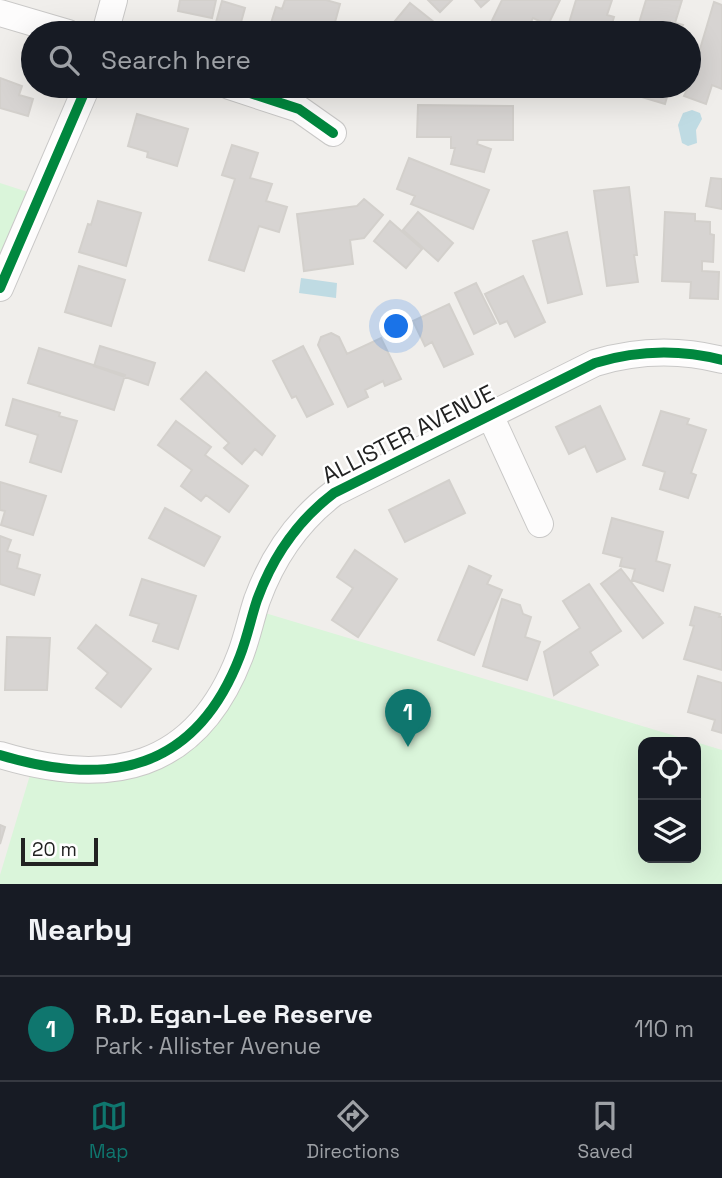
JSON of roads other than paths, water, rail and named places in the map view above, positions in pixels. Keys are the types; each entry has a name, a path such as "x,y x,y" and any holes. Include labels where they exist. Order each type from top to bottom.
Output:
{"street":[{"path":"108,21 114,0"},
{"path":"0,13 27,21"},
{"path":"0,288 83,98"},
{"path":"266,98 299,109 333,133"},
{"name":"ALLISTER AVENUE","path":"0,755 47,768 85,772 126,768 177,745 214,707 230,681 267,577 282,545 316,506 355,480 570,374 617,356 669,351 722,360"},
{"path":"490,415 540,524"}],"water":[{"path":"692,110 700,113 702,119 696,130 697,143 688,146 682,143 678,125 683,113"},
{"path":"301,278 337,283 336,298 299,293"}],"place":[{"name":"R.D. Egan-Lee Reserve","path":"408,747"}]}
